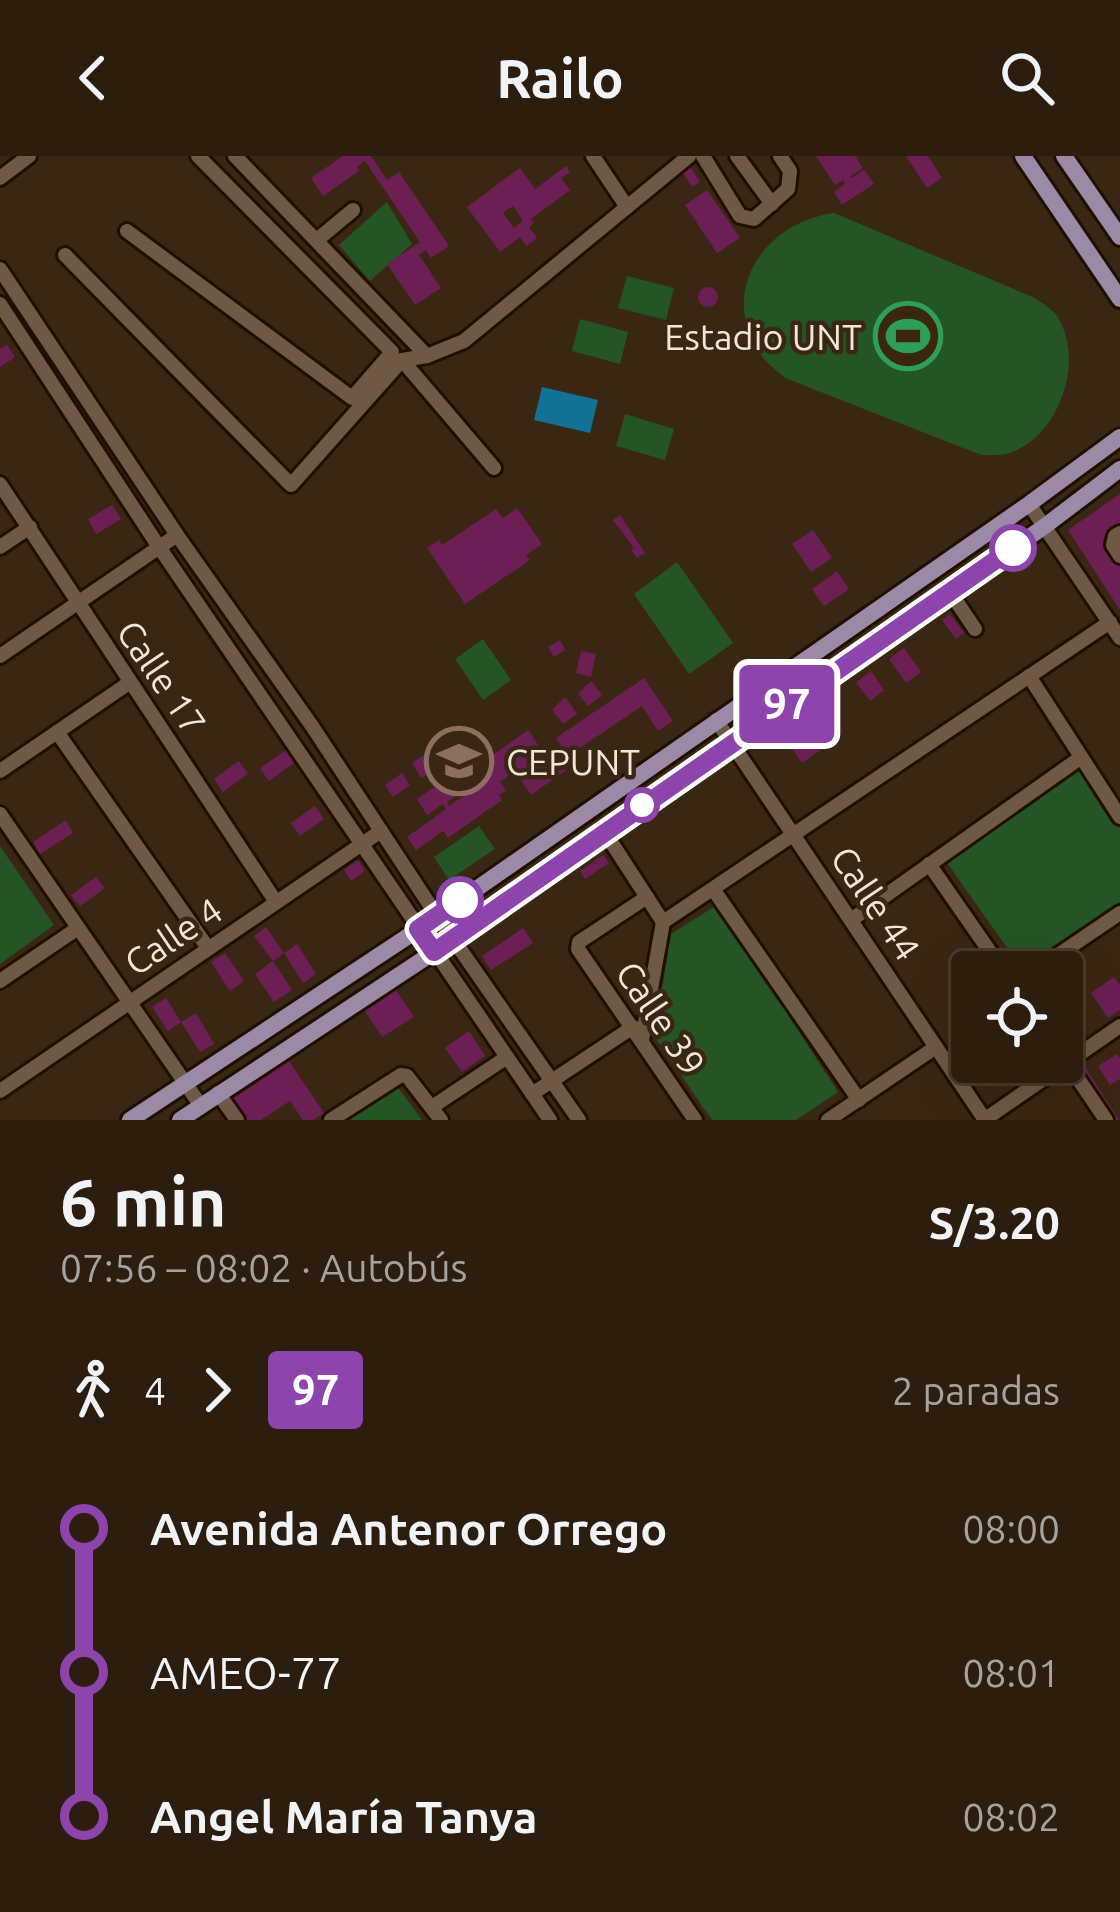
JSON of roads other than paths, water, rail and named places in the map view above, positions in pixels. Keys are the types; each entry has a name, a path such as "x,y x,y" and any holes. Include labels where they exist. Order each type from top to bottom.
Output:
{"main road":[{"path":"1023,156 1120,299"},
{"path":"1072,159 1120,236"},
{"path":"130,1120 437,916 1120,437"},
{"path":"180,1120 434,952 1120,469"}],"street":[{"path":"0,178 29,156"},
{"path":"198,156 397,357 494,468"},
{"path":"235,156 427,356"},
{"path":"593,156 627,206"},
{"path":"127,231 352,398 397,357 427,356 464,341 689,156"},
{"path":"703,156 740,216 754,219 788,189 790,171 779,156"},
{"path":"737,156 772,204"},
{"path":"317,240 353,210"},
{"path":"65,255 291,485 397,357"},
{"path":"0,269 579,1120"},
{"path":"21,298 1,309 550,1120"},
{"name":"Calle 17","path":"0,484 276,902"},
{"path":"1029,504 1120,638"},
{"path":"0,547 30,527"},
{"path":"1120,533 1113,545 1120,556"},
{"path":"0,656 177,535"},
{"path":"950,592 975,629"},
{"path":"532,1094 637,1033 663,922 1110,622"},
{"path":"1029,676 1120,817"},
{"path":"0,771 129,682"},
{"name":"Calle 44","path":"716,720 985,1120"},
{"path":"57,732 208,948"},
{"path":"850,920 1080,758"},
{"path":"0,814 201,1106"},
{"name":"Calle 4","path":"0,1091 381,831"},
{"path":"604,831 663,922"},
{"path":"929,864 989,951"},
{"path":"713,889 859,1100"},
{"name":"Calle 39","path":"647,897 579,942 578,950 695,1120"},
{"path":"1064,951 1120,913"},
{"path":"0,981 78,928"},
{"path":"468,1002 488,988"},
{"path":"1083,1047 1120,1026"},
{"path":"828,1120 937,1047"},
{"path":"331,1120 401,1075 407,1076 437,1113 506,1057"},
{"path":"985,1120 1032,1083"},
{"path":"1081,1083 1106,1120"},
{"path":"218,1093 237,1120"}],"water":[{"path":"542,387 598,400 590,433 534,420"}],"place":[{"name":"Estadio UNT","path":"908,336"},
{"name":"CEPUNT","path":"459,761"}]}
